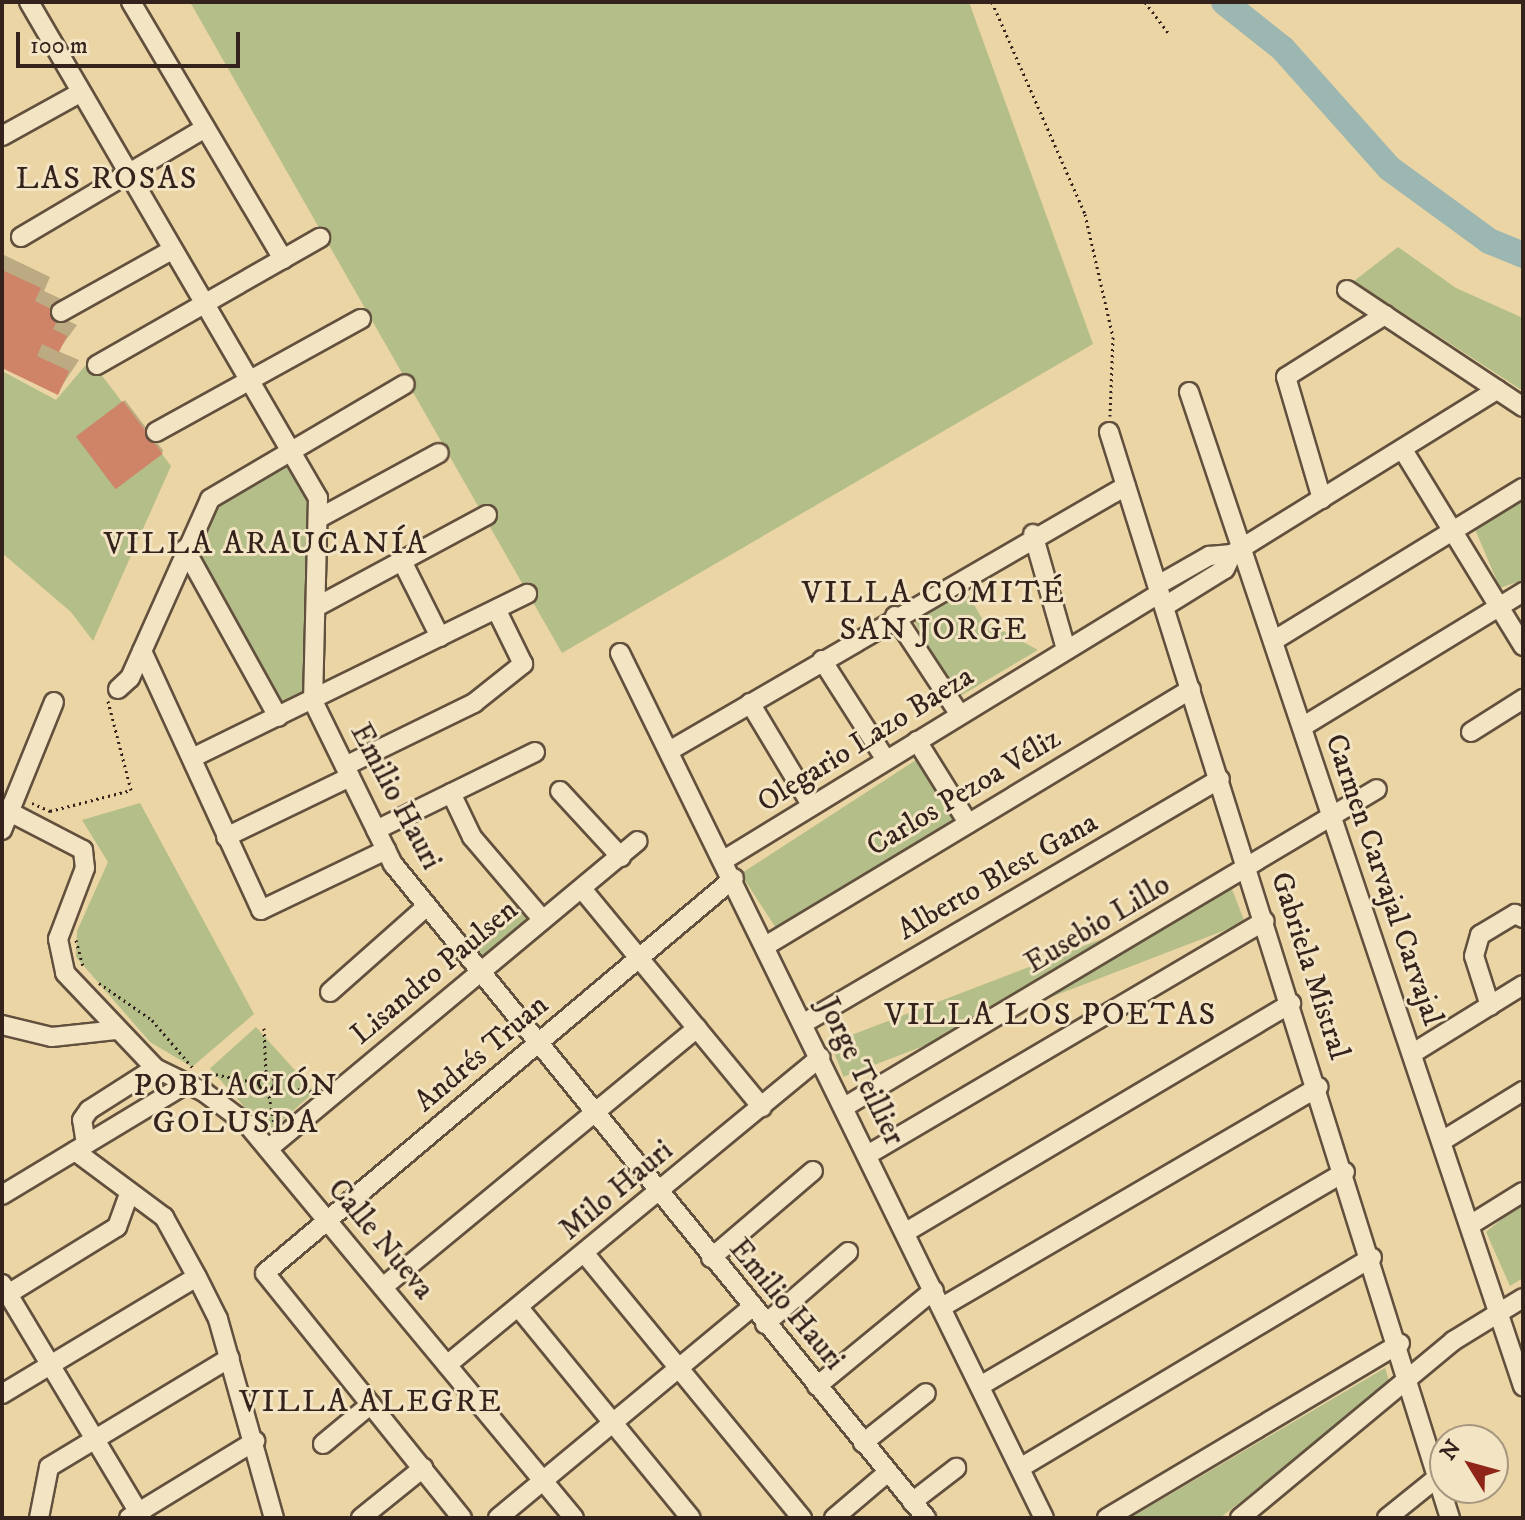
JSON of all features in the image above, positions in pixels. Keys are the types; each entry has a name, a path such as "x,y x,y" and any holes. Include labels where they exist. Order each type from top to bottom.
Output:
{"street":[{"name":"Emilio Hauri","path":"29,2 124,175 291,450 321,517 313,701 386,850 425,908 926,1518"},
{"path":"131,2 283,259"},
{"path":"2,136 78,94"},
{"path":"21,237 205,128"},
{"path":"97,365 320,238"},
{"path":"61,312 170,251"},
{"path":"1347,290 1523,407"},
{"path":"1322,499 1286,377 1385,315"},
{"path":"156,432 361,319"},
{"path":"115,692 142,651 185,549 210,499 405,384"},
{"name":"Olegario Lazo Baeza","path":"724,860 1066,649 1161,595 1225,569 1237,552 1497,390"},
{"name":"Carmen Carvajal Carvajal","path":"1189,392 1237,552 1273,641 1523,1386"},
{"name":"Gabriela Mistral","path":"1109,432 1429,1442"},
{"path":"1403,450 1523,646"},
{"path":"321,517 439,453"},
{"path":"669,751 1033,534 1126,486"},
{"path":"1273,641 1523,488"},
{"path":"318,606 487,515"},
{"path":"1033,534 1066,649"},
{"path":"185,549 278,717"},
{"path":"402,561 440,637"},
{"path":"1302,727 1523,592"},
{"path":"194,757 527,594"},
{"path":"226,837 474,703 523,664 496,609"},
{"path":"895,616 960,715"},
{"path":"142,651 194,757 192,772 261,910 386,850"},
{"name":"Jorge Teillier","path":"620,653 846,1106 1044,1518"},
{"path":"822,660 886,760"},
{"name":"Carlos Pezoa Véliz","path":"767,945 1191,689"},
{"path":"1471,732 1523,699"},
{"path":"2,830 9,806 54,702"},
{"path":"750,703 812,806"},
{"path":"917,741 968,823"},
{"path":"376,830 535,752"},
{"name":"Alberto Blest Gana","path":"804,1023 1220,779"},
{"name":"Eusebio Lillo","path":"846,1106 1377,789"},
{"path":"560,791 621,857"},
{"path":"451,793 472,837 543,920"},
{"name":"Calle Nueva","path":"9,806 67,837 86,862 58,939 60,964 116,1030 155,1068 188,1083 234,1113 272,1145 327,1220 574,1518"},
{"name":"Lisandro Paulsen","path":"272,1145 638,841"},
{"name":"Andrés Truan","path":"371,1404 265,1273 734,878"},
{"path":"582,889 762,1107"},
{"path":"330,992 425,908"},
{"path":"1490,1006 1474,956 1480,935 1515,914 1523,918"},
{"path":"869,1154 1265,921"},
{"path":"1413,1053 1523,985"},
{"path":"906,1232 1291,1003"},
{"path":"2,1025 52,1037 116,1030"},
{"path":"383,1287 697,1028"},
{"name":"Milo Hauri","path":"447,1365 821,1057"},
{"path":"81,1148 82,1120 89,1110 155,1068"},
{"path":"2,1195 188,1083"},
{"path":"817,1386 938,1298 1318,1087"},
{"path":"1442,1141 1523,1091"},
{"path":"81,1148 130,1192 164,1217 197,1277 230,1358 274,1518"},
{"path":"711,1258 813,1171"},
{"path":"980,1386 1345,1172"},
{"path":"130,1192 117,1227 5,1289 136,1516 255,1441"},
{"path":"1470,1225 1523,1192"},
{"path":"765,1324 848,1252"},
{"path":"585,1254 802,1518"},
{"path":"1020,1468 1372,1257"},
{"path":"2,1394 197,1277"},
{"path":"1240,1518 1410,1377 1523,1298"},
{"path":"519,1308 691,1518"},
{"path":"498,1518 751,1308"},
{"path":"1107,1518 1400,1343"},
{"path":"39,1518 45,1471 230,1358"},
{"path":"863,1443 926,1393"},
{"path":"323,1444 371,1404 462,1518"},
{"path":"361,1518 423,1468"},
{"path":"912,1502 956,1468"},
{"path":"834,1518 888,1472"},
{"path":"1387,1518 1429,1484"}],"path":[{"path":"992,2 1085,214 1113,337 1109,432"},
{"path":"1145,2 1169,34"},
{"path":"9,806 50,811 131,790 107,704 115,692"},
{"path":"74,928 85,974"},
{"path":"96,982 152,1020 193,1068 258,1083 268,1090"},
{"path":"264,1028 266,1073 274,1085 314,1092"},
{"path":"258,1083 266,1073"},
{"path":"268,1090 274,1085"},
{"path":"268,1090 272,1145"}],"green space":[{"path":"190,2 969,2 1093,344 562,653"},
{"path":"1398,247 1456,288 1523,318 1523,391 1354,281"},
{"path":"90,360 171,466 93,641 71,612 2,553 2,371 56,400"},
{"name":"VILLA ARAUCANÍA","path":"290,454 315,497 310,699 279,715 188,550 204,513"},
{"path":"1523,497 1523,580 1500,588 1474,527"},
{"path":"963,586 983,620 1038,650 957,698 913,619"},
{"path":"916,760 961,829 785,943 741,874"},
{"path":"140,803 254,1014 192,1067 150,1042 76,957 77,931 108,862 82,820"},
{"path":"1232,889 1245,923 843,1077 831,1043"},
{"path":"523,901 538,919 481,966 466,949"},
{"path":"256,1027 314,1092 268,1133 210,1068"},
{"path":"1523,1202 1523,1278 1510,1286 1486,1232"},
{"path":"1385,1368 1390,1384 1220,1518 1130,1518"}],"building":[{"path":"2,270 41,288 35,301 61,314 53,329 67,336 59,352 42,344 37,356 69,371 58,395 2,368"},
{"path":"123,401 163,454 116,489 76,437"}],"waterway":[{"path":"1224,2 1283,49 1389,168 1489,241 1523,255"}],"district":[{"name":"LAS ROSAS","path":"107,179"},
{"name":"VILLA ARAUCANÍA","path":"266,544"},
{"name":"VILLA COMITÉ SAN JORGE","path":"934,612"},
{"name":"VILLA LOS POETAS","path":"1051,1015"},
{"name":"POBLACIÓN GOLUSDA","path":"236,1106"},
{"name":"VILLA ALEGRE","path":"371,1402"}]}
